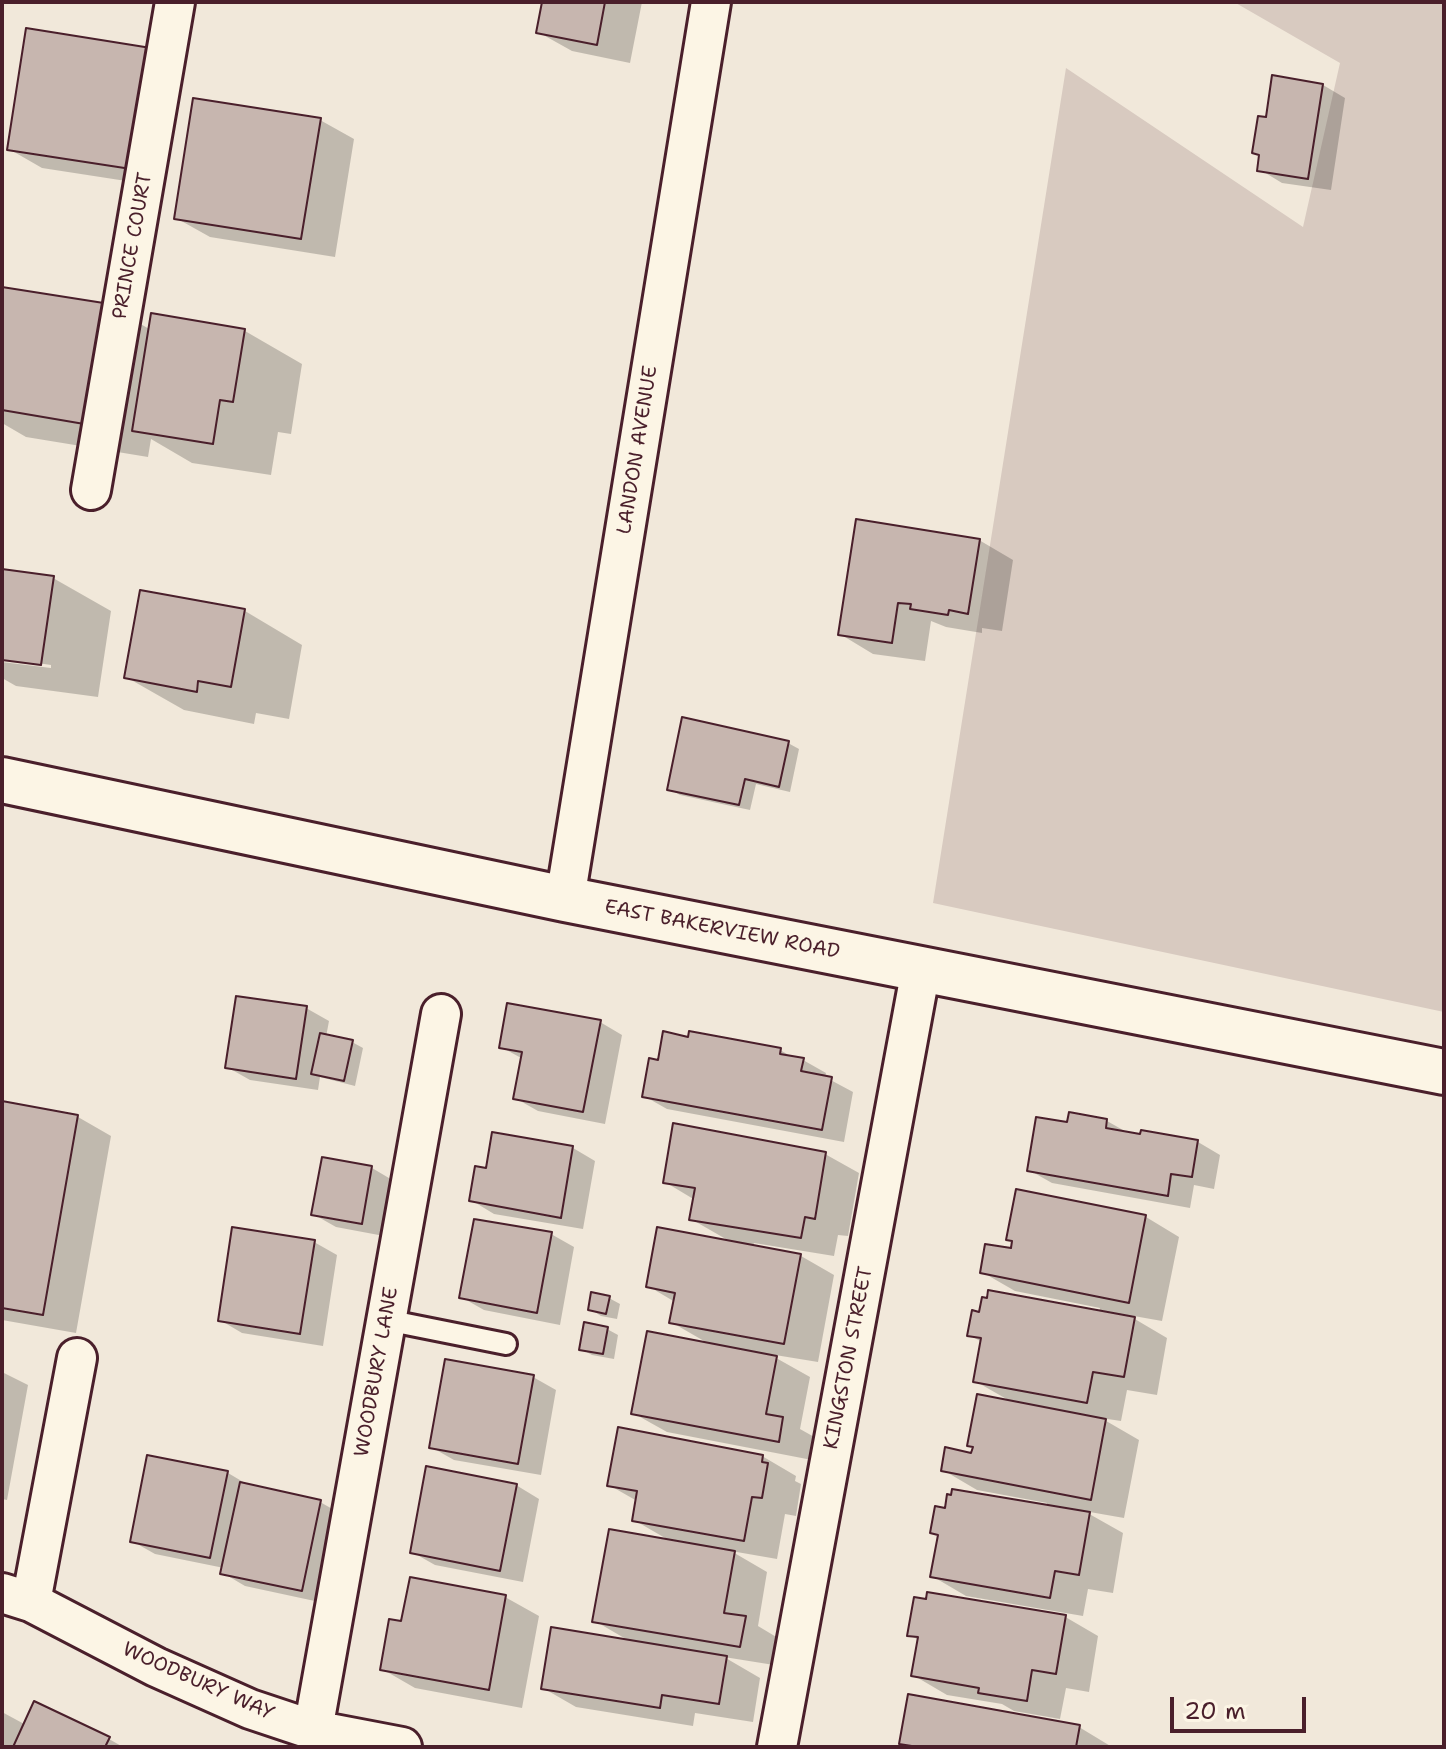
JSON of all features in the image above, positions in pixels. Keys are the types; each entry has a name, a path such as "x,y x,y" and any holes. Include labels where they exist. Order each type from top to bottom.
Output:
{"main road":[{"name":"EAST BAKERVIEW ROAD","path":"2,780 565,899 1444,1072"}],"street":[{"name":"PRINCE COURT","path":"91,490 175,2"},
{"name":"LANDON AVENUE","path":"565,899 711,2"},
{"name":"KINGSTON STREET","path":"777,1747 921,969"},
{"name":"WOODBURY LANE","path":"313,1730 441,1014"},
{"path":"16,1598 77,1358"},
{"name":"WOODBURY WAY","path":"16,1598 250,1709 313,1730 402,1747"}],"lane":[{"path":"386,1320 506,1344"}],"shaded area":[{"path":"1234,2 1444,2 1444,1012 933,903 1066,68 1303,227 1340,63"}],"building":[{"path":"542,2 605,2 597,45 536,33"},
{"path":"26,28 151,48 131,169 7,150"},
{"path":"1272,75 1323,84 1308,179 1257,171 1259,155 1252,153 1258,116 1266,117"},
{"path":"193,98 321,118 301,239 174,219"},
{"path":"2,287 110,304 90,425 2,410"},
{"path":"151,313 245,329 233,402 220,400 213,444 132,431"},
{"path":"856,519 980,539 968,614 949,610 948,615 910,609 911,604 898,603 892,643 838,635"},
{"path":"2,569 54,576 41,665 2,660"},
{"path":"140,590 245,609 231,687 198,681 197,692 124,678"},
{"path":"682,717 789,741 779,787 745,779 739,805 667,790"},
{"path":"236,996 307,1006 296,1079 225,1068"},
{"path":"507,1003 601,1020 583,1112 513,1099 522,1052 499,1048"},
{"path":"663,1031 688,1037 689,1031 781,1048 780,1054 804,1058 801,1071 832,1077 822,1130 642,1097 649,1058 658,1060"},
{"path":"320,1033 353,1040 344,1081 311,1074"},
{"path":"2,1101 78,1115 43,1315 2,1308"},
{"path":"1069,1112 1107,1119 1106,1128 1140,1134 1141,1130 1198,1140 1192,1177 1171,1174 1168,1196 1027,1171 1036,1117 1067,1122"},
{"path":"673,1123 826,1152 815,1219 805,1217 801,1238 689,1220 695,1188 663,1183"},
{"path":"492,1132 573,1146 561,1218 469,1201 475,1166 486,1168"},
{"path":"322,1157 372,1166 362,1224 311,1215"},
{"path":"1016,1189 1146,1215 1129,1303 980,1273 985,1244 1011,1248 1012,1241 1006,1240"},
{"path":"474,1219 552,1232 537,1313 459,1298"},
{"path":"232,1227 315,1240 300,1334 218,1321"},
{"path":"657,1227 801,1254 784,1344 669,1323 675,1293 646,1287"},
{"path":"988,1290 1135,1317 1124,1377 1093,1372 1087,1403 973,1382 981,1338 967,1336 972,1310 979,1312 982,1297 987,1298"},
{"path":"591,1292 610,1296 606,1314 588,1310"},
{"path":"584,1322 608,1327 603,1354 579,1350"},
{"path":"647,1331 777,1356 766,1414 783,1417 779,1442 631,1414"},
{"path":"445,1359 534,1375 518,1464 429,1448"},
{"path":"977,1394 1106,1419 1091,1500 941,1471 945,1447 971,1453 973,1447 967,1446"},
{"path":"618,1427 763,1455 762,1462 768,1463 762,1498 752,1497 744,1541 632,1521 637,1491 607,1486"},
{"path":"147,1455 228,1471 210,1558 130,1542"},
{"path":"426,1466 517,1484 500,1571 410,1553"},
{"path":"240,1482 321,1500 302,1591 220,1574"},
{"path":"952,1489 1090,1512 1079,1575 1055,1571 1050,1598 930,1577 938,1535 930,1533 935,1506 945,1508 947,1494 951,1495"},
{"path":"609,1529 735,1551 724,1613 746,1616 740,1647 592,1622"},
{"path":"410,1577 506,1595 489,1690 380,1670 389,1619 401,1621"},
{"path":"927,1592 1066,1615 1056,1674 1032,1670 1027,1701 978,1693 979,1688 911,1676 918,1637 907,1636 914,1597 926,1599"},
{"path":"551,1627 727,1656 719,1704 662,1695 660,1708 541,1689"},
{"path":"908,1694 1080,1725 1076,1747 918,1747 899,1744"},
{"path":"34,1701 110,1737 105,1747 13,1747"}]}
